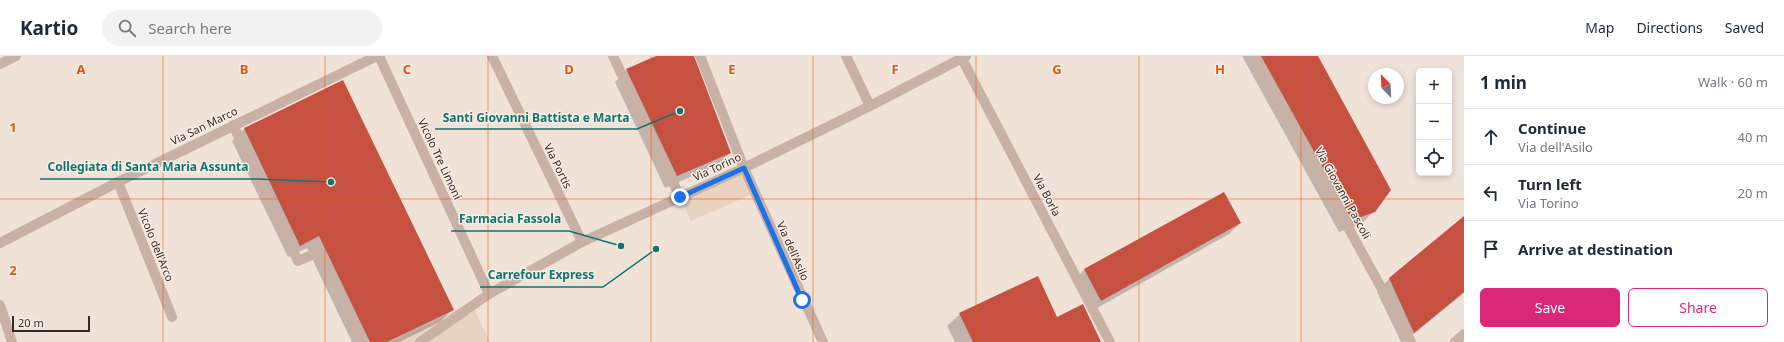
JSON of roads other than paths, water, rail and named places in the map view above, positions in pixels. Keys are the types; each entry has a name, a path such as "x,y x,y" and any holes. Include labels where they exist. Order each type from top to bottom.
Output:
{"street":[{"path":"0,64 16,56"},
{"name":"Via San Marco","path":"0,243 233,125 378,56"},
{"name":"Vicolo Tre Limoni","path":"378,56 489,294"},
{"name":"Via Portis","path":"492,56 582,242"},
{"path":"613,56 680,197"},
{"name":"Via dell'Asilo","path":"700,56 744,168 823,342"},
{"path":"846,56 870,106"},
{"name":"Via Giovanni Pascoli","path":"1254,56 1411,342"},
{"name":"Via Torino","path":"422,341 489,294 582,242 744,168 870,106 964,57"},
{"name":"Via Borla","path":"964,57 1110,342"},
{"path":"233,125 298,261 319,252 363,342"},
{"name":"Vicolo dell'Arco","path":"118,182 172,317"},
{"path":"0,305 12,342"},
{"path":"1455,342 1464,334"}],"place":[{"name":"Santi Giovanni Battista e Marta","path":"680,111"},
{"name":"Collegiata di Santa Maria Assunta","path":"331,182"},
{"name":"Farmacia Fassola","path":"621,246"},
{"name":"Carrefour Express","path":"656,249"}]}
